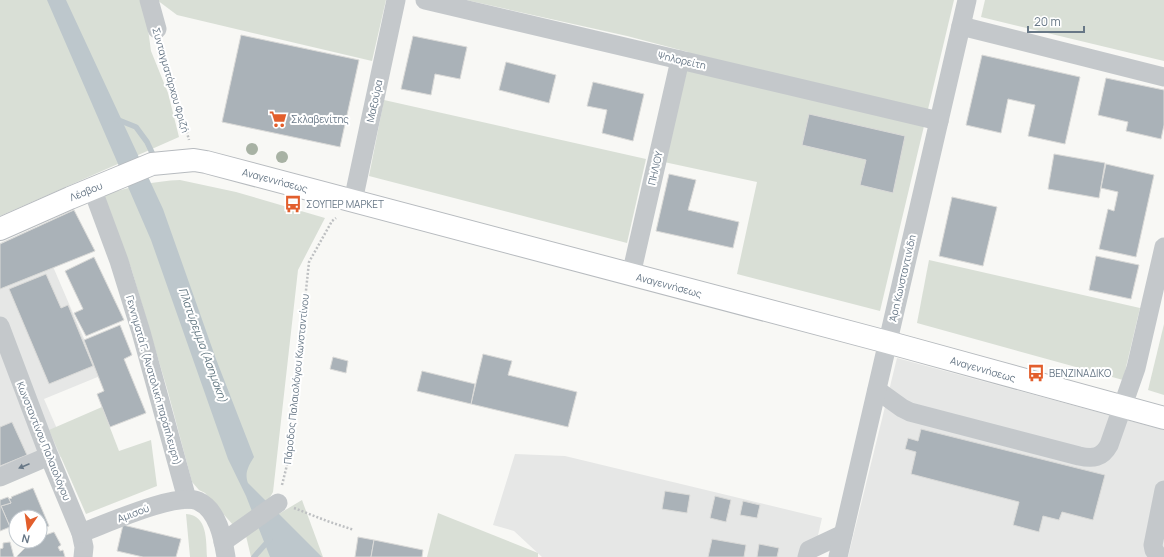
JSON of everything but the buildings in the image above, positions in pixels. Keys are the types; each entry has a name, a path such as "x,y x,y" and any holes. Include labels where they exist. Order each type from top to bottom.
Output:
{"main road":[{"name":"Αναγεννήσεως","path":"184,161 217,164 887,342 1123,408 1164,418"},
{"name":"Λέσβου","path":"0,229 92,188 152,164 184,161"}],"street":[{"name":"Συνταγματάρχου Φριζή","path":"149,0 156,29"},
{"name":"Μαξούρα","path":"353,201 396,0"},
{"name":"Ψηλορείτη","path":"425,0 939,121"},
{"name":"Άρη Κωνσταντινίδη","path":"838,557 967,0"},
{"path":"961,26 1164,77"},
{"name":"ΠΗΛΙΟΥ","path":"631,275 680,60"},
{"name":"Γεννηματά Γ. (Ανατολική παράπλευρη)","path":"92,188 119,261 141,332 187,499"},
{"path":"876,390 910,412 1088,458 1099,457 1106,450 1123,408 1136,368 1164,247"},
{"name":"Κωνσταντίνου Παλαιολόγου","path":"0,326 49,456 81,532 84,547 83,557"},
{"path":"0,477 49,456"},
{"path":"1160,557 1154,550 1153,544 1164,490"},
{"path":"187,499 199,502 207,508 217,524 225,550 278,503"},
{"name":"Αμισού","path":"81,532 158,504 187,499"},
{"path":"807,557 809,550 843,534"}],"path":[{"name":"Συνταγματάρχου Φριζή","path":"156,29 177,96 184,161"},
{"name":"Πάροδος Παλαιολόγου Κωνσταντίνου","path":"278,503 288,461 309,262 332,221 353,201"},
{"path":"278,503 354,530"}],"shaded area":[{"path":"0,0 143,0 151,51 168,93 179,137 0,216"},
{"path":"157,0 386,0 372,61 177,15"},
{"path":"466,0 954,0 880,311 737,274 757,182 664,162 688,52 627,36"},
{"path":"985,0 1164,0 1164,61 981,17"},
{"path":"384,100 646,159 627,243 369,176"},
{"path":"180,180 236,192 325,218 298,270 273,492 269,499 233,525 205,493 199,490 192,482 168,392 132,271 104,195 142,185"},
{"path":"36,227 100,376 44,399 68,454 0,483 0,243"},
{"path":"929,260 1140,308 1123,380 917,323"},
{"path":"1164,324 1164,395 1148,390"},
{"path":"897,358 1164,430 1164,557 848,557"},
{"path":"102,407 119,451 151,440 157,486 86,514 49,430"},
{"path":"515,454 565,456 822,518 813,557 542,557 514,531 493,525"},
{"path":"302,500 323,557 251,557 246,536"},
{"path":"438,513 538,553 538,557 427,557"},
{"path":"186,514 193,515 202,524 206,537 207,557 190,557"}],"water":[{"name":"Πλατύρεμμα (Ασημάκη)","path":"47,0 66,0 163,209 216,359 254,457 247,472 248,483 322,557 270,557 246,496 228,459 151,240"}],"waterway":[{"path":"116,119 136,127 147,142 155,159"},
{"path":"254,557 270,539"}],"place":[{"name":"Σκλαβενίτης","path":"278,119"},
{"name":"ΣΟΥΠΕΡ ΜΑΡΚΕΤ","path":"293,204"},
{"name":"ΒΕΝΖΙΝΑΔΙΚΟ","path":"1036,373"}]}
